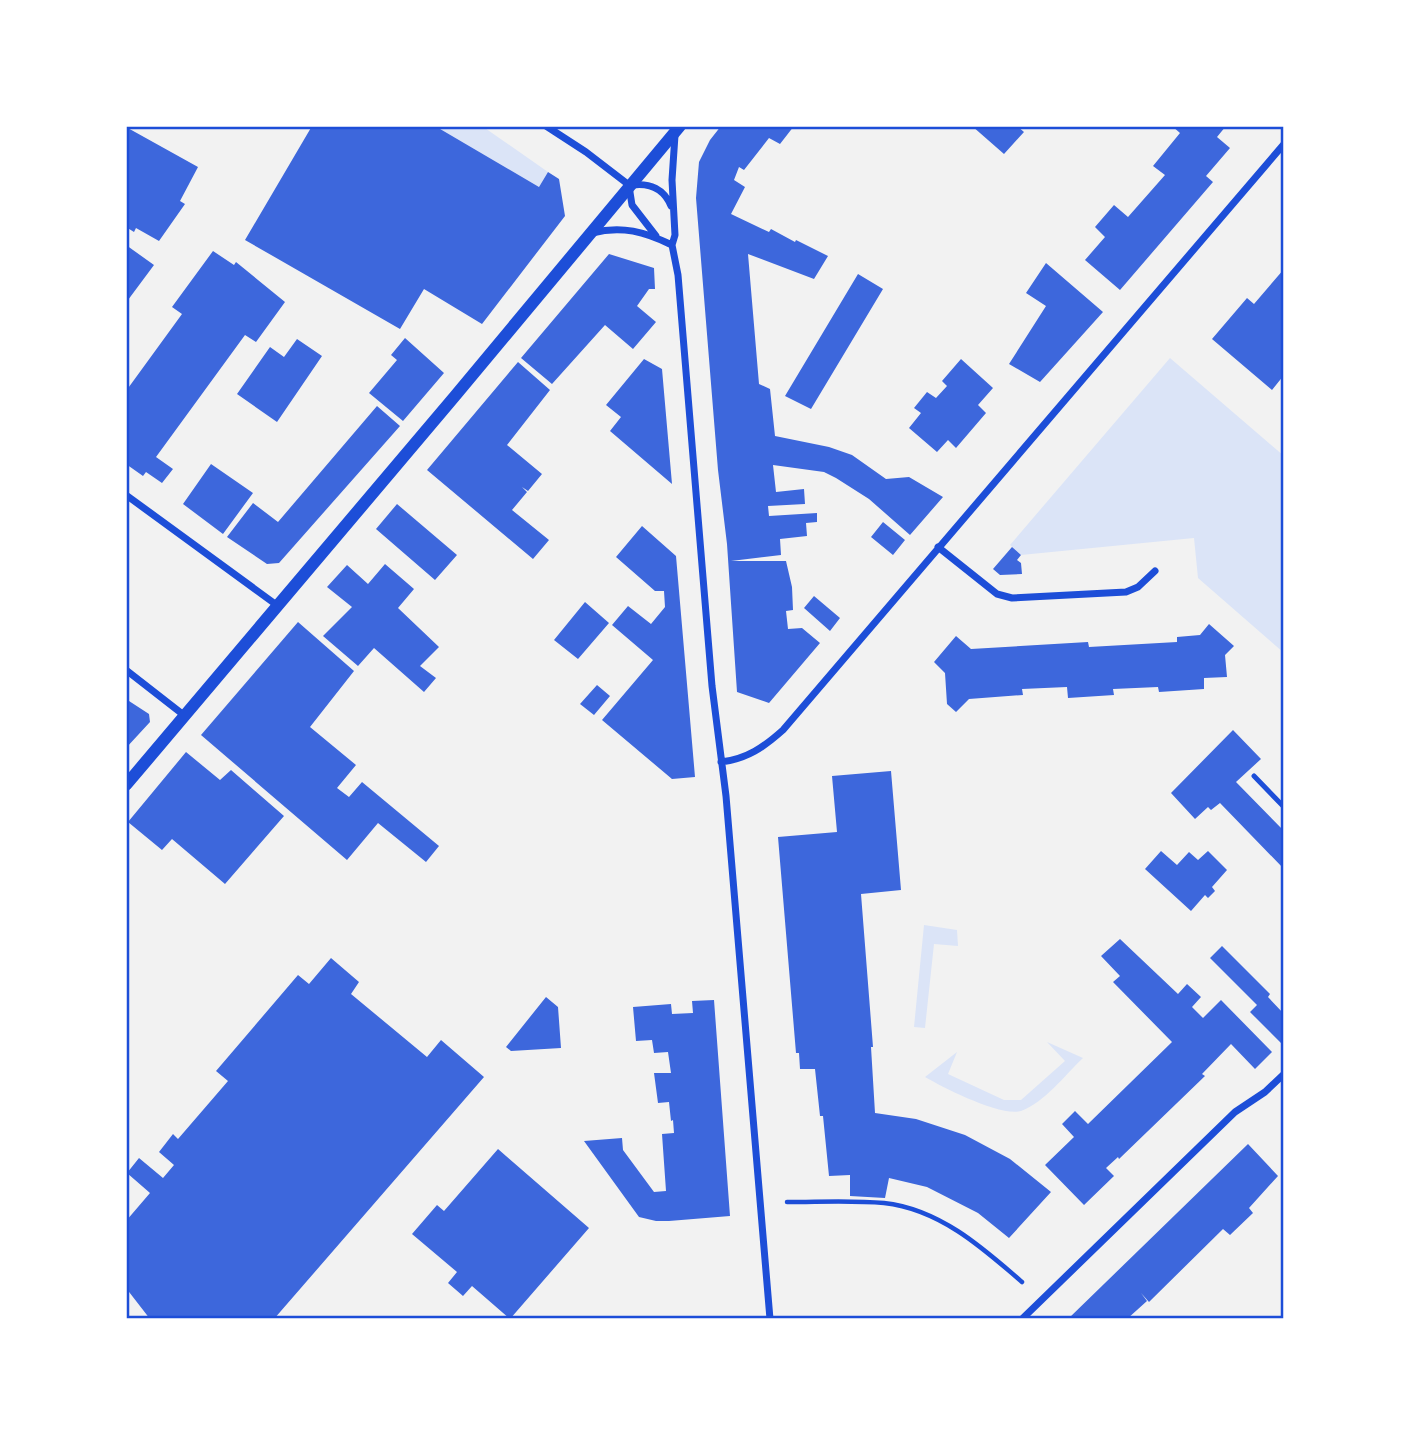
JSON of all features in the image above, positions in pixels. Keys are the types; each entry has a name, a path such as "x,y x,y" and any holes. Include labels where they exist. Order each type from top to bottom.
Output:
{"street":[{"path":"546,126 586,152 629,186 632,205 657,238"},
{"path":"126,785 678,128"},
{"path":"678,128 672,180 675,235 672,245 678,275 712,686 771,1319"},
{"path":"721,762 749,755 765,746 783,730 1284,144"},
{"path":"629,186 653,186 668,200 673,211"},
{"path":"587,235 628,229 672,245"},
{"path":"126,495 278,606"},
{"path":"938,547 997,594 1012,598 1126,592 1138,587 1155,571"},
{"path":"126,670 185,716"},
{"path":"1022,1319 1236,1112 1265,1092 1284,1074"}],"lane":[{"path":"1254,776 1284,807"}],"path":[{"path":"787,1202 886,1204 911,1209 940,1220 963,1234 1022,1282"}],"shaded area":[{"path":"435,126 482,126 548,172 539,187"},
{"path":"1170,358 1284,456 1284,653 1198,578 1194,538 1021,555 1010,545"},
{"path":"924,925 957,930 958,946 934,944 925,1028 914,1027"},
{"path":"1047,1042 1083,1058 1038,1102 1021,1111 1012,1112 987,1106 925,1077 957,1052 948,1074 1004,1100 1021,1100 1065,1061"}],"building":[{"path":"312,126 435,126 539,187 548,172 559,179 565,216 482,324 424,289 400,329 245,240"},
{"path":"721,126 794,126 780,144 769,138 744,170 739,167 734,180 745,187 731,214 769,232 771,229 828,256 814,279 748,254 759,384 770,389 775,436 829,447 852,455 886,479 909,477 943,497 910,535 869,499 836,478 824,472 773,465 776,492 804,489 805,504 768,506 769,516 817,513 817,522 806,523 807,536 780,539 781,555 731,561 786,561 792,587 793,610 786,611 788,629 802,628 820,643 769,703 737,692 727,544 718,470 696,198 699,162"},
{"path":"972,126 1017,126 1024,132 1004,154"},
{"path":"1172,126 1226,126 1217,137 1230,148 1206,176 1213,182 1120,290 1085,260 1105,237 1095,227 1114,205 1128,217 1165,175 1153,166 1180,133"},
{"path":"126,127 198,167 180,201 185,204 159,241 136,228 134,232 126,227"},
{"path":"126,245 154,265 128,300 126,299"},
{"path":"213,251 234,265 236,262 285,302 256,342 245,335 156,457 173,469 162,483 146,472 143,476 126,464 126,391 182,314 172,307"},
{"path":"609,254 654,268 655,289 649,289 637,306 656,322 633,349 605,325 552,384 521,358"},
{"path":"1046,263 1103,312 1040,382 1009,364 1046,306 1026,293"},
{"path":"1284,269 1284,375 1272,390 1212,339 1247,298 1254,304"},
{"path":"858,274 883,289 811,409 785,396"},
{"path":"405,338 444,373 403,421 369,393 397,360 391,355"},
{"path":"297,339 322,356 277,422 237,394 270,347 284,357"},
{"path":"644,359 662,369 672,484 610,431 621,417 606,405"},
{"path":"961,359 993,388 978,405 986,413 956,448 948,440 937,452 909,428 921,413 914,408 927,392 936,398 947,386 942,381"},
{"path":"518,362 550,390 507,445 542,474 528,491 522,487 527,492 512,510 549,540 533,559 427,470"},
{"path":"377,406 400,426 279,563 267,564 227,537 253,503 278,522"},
{"path":"211,464 253,493 223,534 183,504"},
{"path":"397,504 457,555 435,580 376,529"},
{"path":"883,522 905,540 893,555 871,537"},
{"path":"642,526 676,556 695,777 672,779 602,720 653,660 612,625 628,606 651,624 665,607 664,591 655,591 616,557"},
{"path":"1012,547 1021,555 1017,560 1021,563 1022,574 1000,575 993,569"},
{"path":"385,564 414,589 398,608 439,647 420,666 436,678 424,692 374,648 358,666 323,636 352,607 327,587 347,565 368,584"},
{"path":"814,596 840,618 830,631 804,608"},
{"path":"585,602 609,623 578,659 554,640"},
{"path":"298,622 354,671 310,727 356,765 337,788 349,797 362,782 439,846 426,862 378,823 347,860 201,735"},
{"path":"1209,624 1234,646 1225,655 1227,677 1204,678 1204,689 1159,692 1158,687 1113,689 1114,695 1068,698 1067,687 1022,689 1023,695 969,699 956,712 947,704 945,673 934,662 956,636 971,649 1088,642 1089,647 1177,642 1177,637 1200,635"},
{"path":"597,685 610,696 594,715 580,704"},
{"path":"129,701 149,714 150,722 126,748 126,705"},
{"path":"1233,730 1261,759 1236,782 1284,831 1284,869 1220,803 1211,810 1208,807 1195,819 1171,793"},
{"path":"186,752 220,780 231,770 284,816 225,884 172,839 162,850 128,822"},
{"path":"891,771 901,890 861,894 873,1047 875,1113 916,1119 965,1135 1010,1159 1051,1192 1009,1238 978,1213 927,1187 889,1178 885,1198 850,1196 850,1175 829,1176 815,1069 800,1069 799,1053 796,1053 778,837 837,832 832,776"},
{"path":"1161,851 1177,865 1189,852 1198,860 1208,851 1227,870 1212,887 1215,891 1208,898 1205,895 1191,911 1145,869"},
{"path":"1120,939 1178,994 1187,984 1201,997 1192,1007 1203,1018 1221,1000 1272,1052 1255,1069 1231,1044 1202,1074 1205,1076 1119,1159 1118,1157 1106,1168 1114,1176 1084,1205 1045,1165 1074,1137 1062,1124 1075,1111 1088,1124 1172,1042 1113,982 1120,976 1101,956"},
{"path":"1222,946 1270,994 1268,997 1284,1014 1283,1045 1250,1012 1257,1005 1210,958"},
{"path":"331,958 359,982 351,994 427,1057 441,1040 484,1077 274,1319 150,1319 126,1288 126,1221 150,1193 127,1173 139,1158 163,1178 174,1165 159,1152 173,1134 178,1139 228,1081 216,1071 298,975 309,984"},
{"path":"546,997 558,1007 561,1048 511,1051 506,1047"},
{"path":"714,1000 730,1216 669,1221 639,1217 584,1141 622,1138 623,1150 654,1192 666,1191 662,1134 674,1133 673,1120 671,1121 669,1102 658,1103 654,1073 671,1073 668,1052 654,1053 652,1040 636,1041 633,1007 671,1004 672,1014 693,1013 692,1001"},
{"path":"1248,1144 1278,1176 1249,1208 1253,1213 1230,1235 1223,1229 1149,1302 1141,1293 1147,1301 1127,1319 1068,1319"},
{"path":"498,1149 589,1228 510,1319 472,1286 463,1296 448,1283 457,1272 412,1234 437,1205 444,1211"}]}
